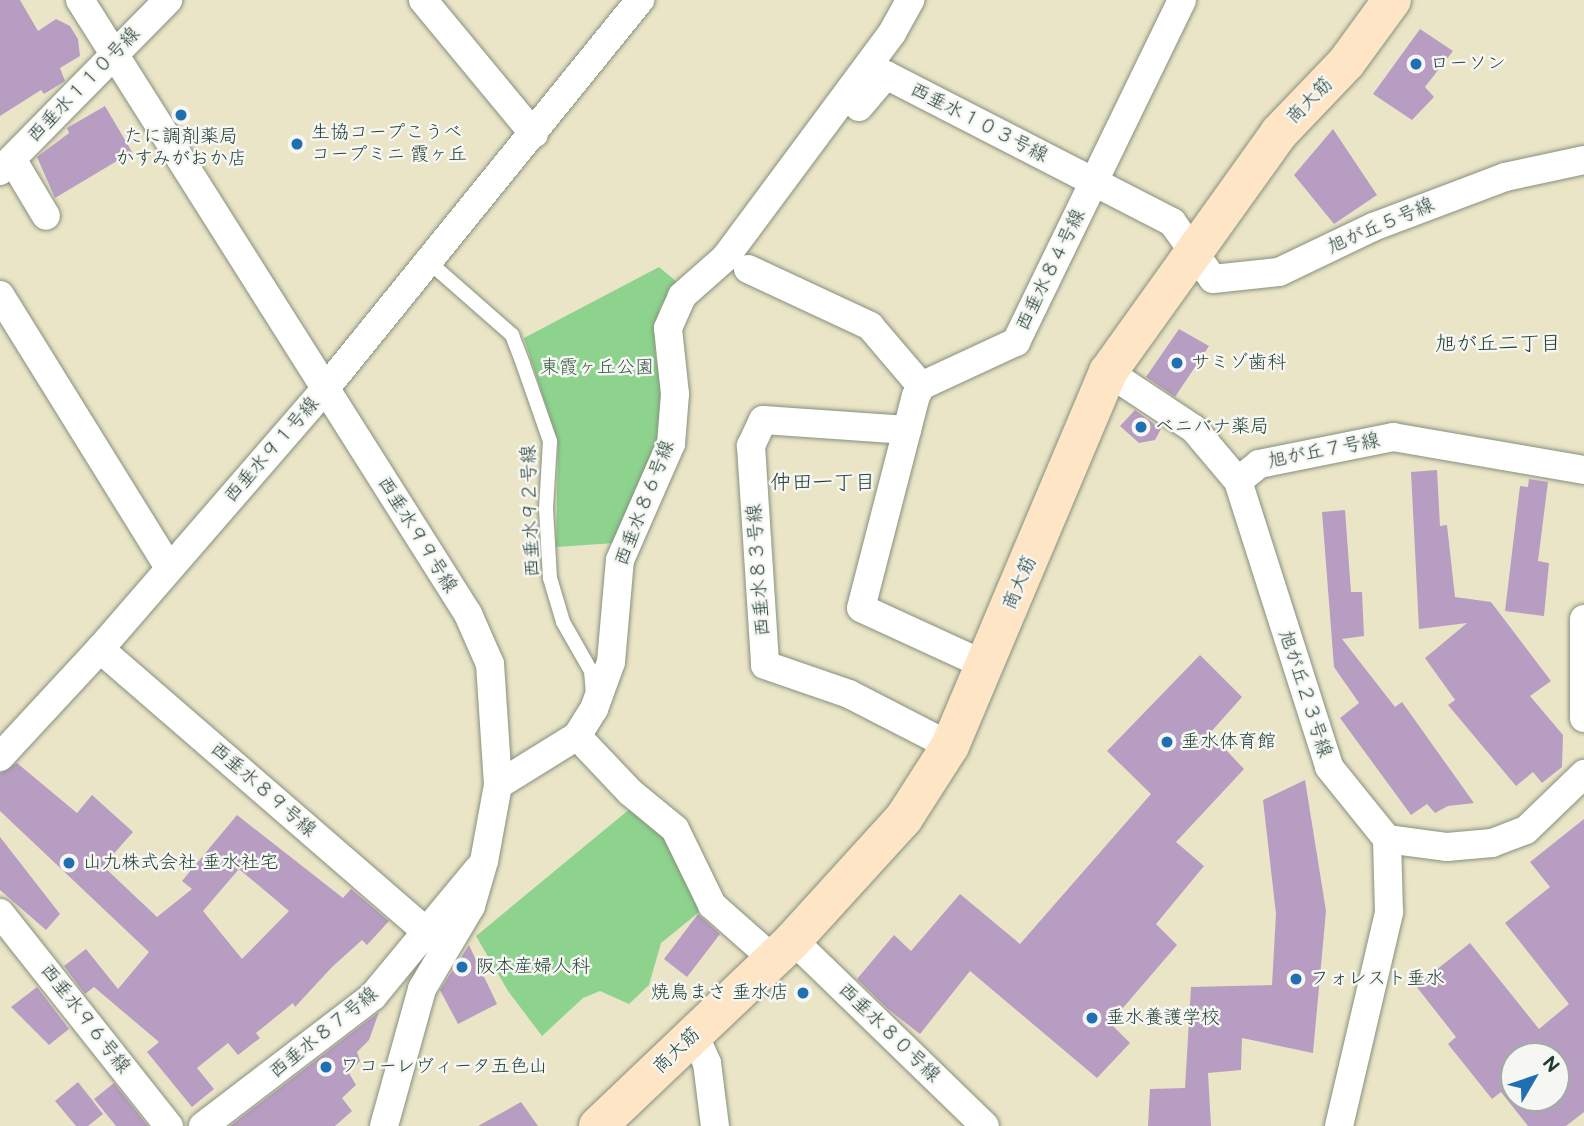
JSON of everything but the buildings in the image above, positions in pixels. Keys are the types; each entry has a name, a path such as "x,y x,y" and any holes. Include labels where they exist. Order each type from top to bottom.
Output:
{"street":[{"name":"西垂水９９号線","path":"80,0 468,614 490,664 498,785 484,861 471,906 422,989 384,1126"},
{"name":"西垂水１１０号線","path":"6,165 168,0"},
{"path":"423,0 534,134"},
{"name":"西垂水９１号線","path":"0,757 100,649 325,389 640,0"},
{"name":"西垂水８６号線","path":"498,785 577,736 594,709 611,662 620,560 671,444 675,394 668,328 682,296 725,258 892,33 910,0"},
{"name":"西垂水８４号線","path":"920,386 1016,342 1182,0"},
{"name":"商大筋","path":"598,1126 783,950 904,818 950,746 1108,373 1191,251 1279,133 1346,63 1391,0"},
{"name":"西垂水１０３号線","path":"784,176 809,165 886,75 1172,222 1191,251"},
{"name":"旭が丘５号線","path":"1191,251 1213,279 1279,272 1373,227 1505,177 1584,160"},
{"path":"6,165 46,216"},
{"path":"748,269 870,326 920,386 861,608 985,665"},
{"path":"0,295 169,568"},
{"path":"1108,373 1194,429 1238,481"},
{"name":"西垂水８３号線","path":"907,430 763,420 751,446 765,664 849,695 950,746"},
{"name":"旭が丘７号線","path":"1238,481 1259,464 1393,437 1584,470"},
{"name":"旭が丘２３号線","path":"1238,481 1329,767 1387,839"},
{"path":"1584,618 1584,718"},
{"name":"西垂水８９号線","path":"100,649 425,931"},
{"name":"西垂水８０号線","path":"577,736 630,792 675,829 712,905 783,950 985,1126"},
{"path":"1339,1126 1389,912 1387,839 1447,847 1492,843 1526,830 1584,774"},
{"name":"西垂水８７号線","path":"203,1126 373,996 484,861"},
{"name":"西垂水９６号線","path":"0,913 169,1126"},
{"path":"694,1034 707,1063 715,1126"}],"lane":[{"name":"西垂水９２号線","path":"429,262 512,335 523,364 550,441 546,509 551,578 563,622 592,671 594,709"}],"green space":[{"name":"東霞ヶ丘公園","path":"659,267 677,282 660,307 655,352 668,422 615,543 556,547 558,443 524,338"},
{"path":"637,803 678,855 703,909 661,943 649,985 629,1004 600,991 583,998 542,1036 508,991 476,936"}],"place":[{"name":"ローソン","path":"1416,64"},
{"name":"たに調剤薬局 かすみがおか店","path":"181,115"},
{"name":"生協コープこうべ コープミニ 霞ヶ丘","path":"297,144"},
{"name":"サミゾ歯科","path":"1177,363"},
{"name":"ベニバナ薬局","path":"1141,427"},
{"name":"垂水体育館","path":"1167,742"},
{"name":"山九株式会社 垂水社宅","path":"69,863"},
{"name":"阪本産婦人科","path":"462,967"},
{"name":"フォレスト垂水","path":"1296,979"},
{"name":"焼鳥まさ 垂水店","path":"803,993"},
{"name":"垂水養護学校","path":"1092,1018"},
{"name":"ワコーレヴィータ五色山","path":"326,1067"}],"district":[{"name":"旭が丘二丁目","path":"1498,344"},
{"name":"仲田一丁目","path":"823,483"}]}
